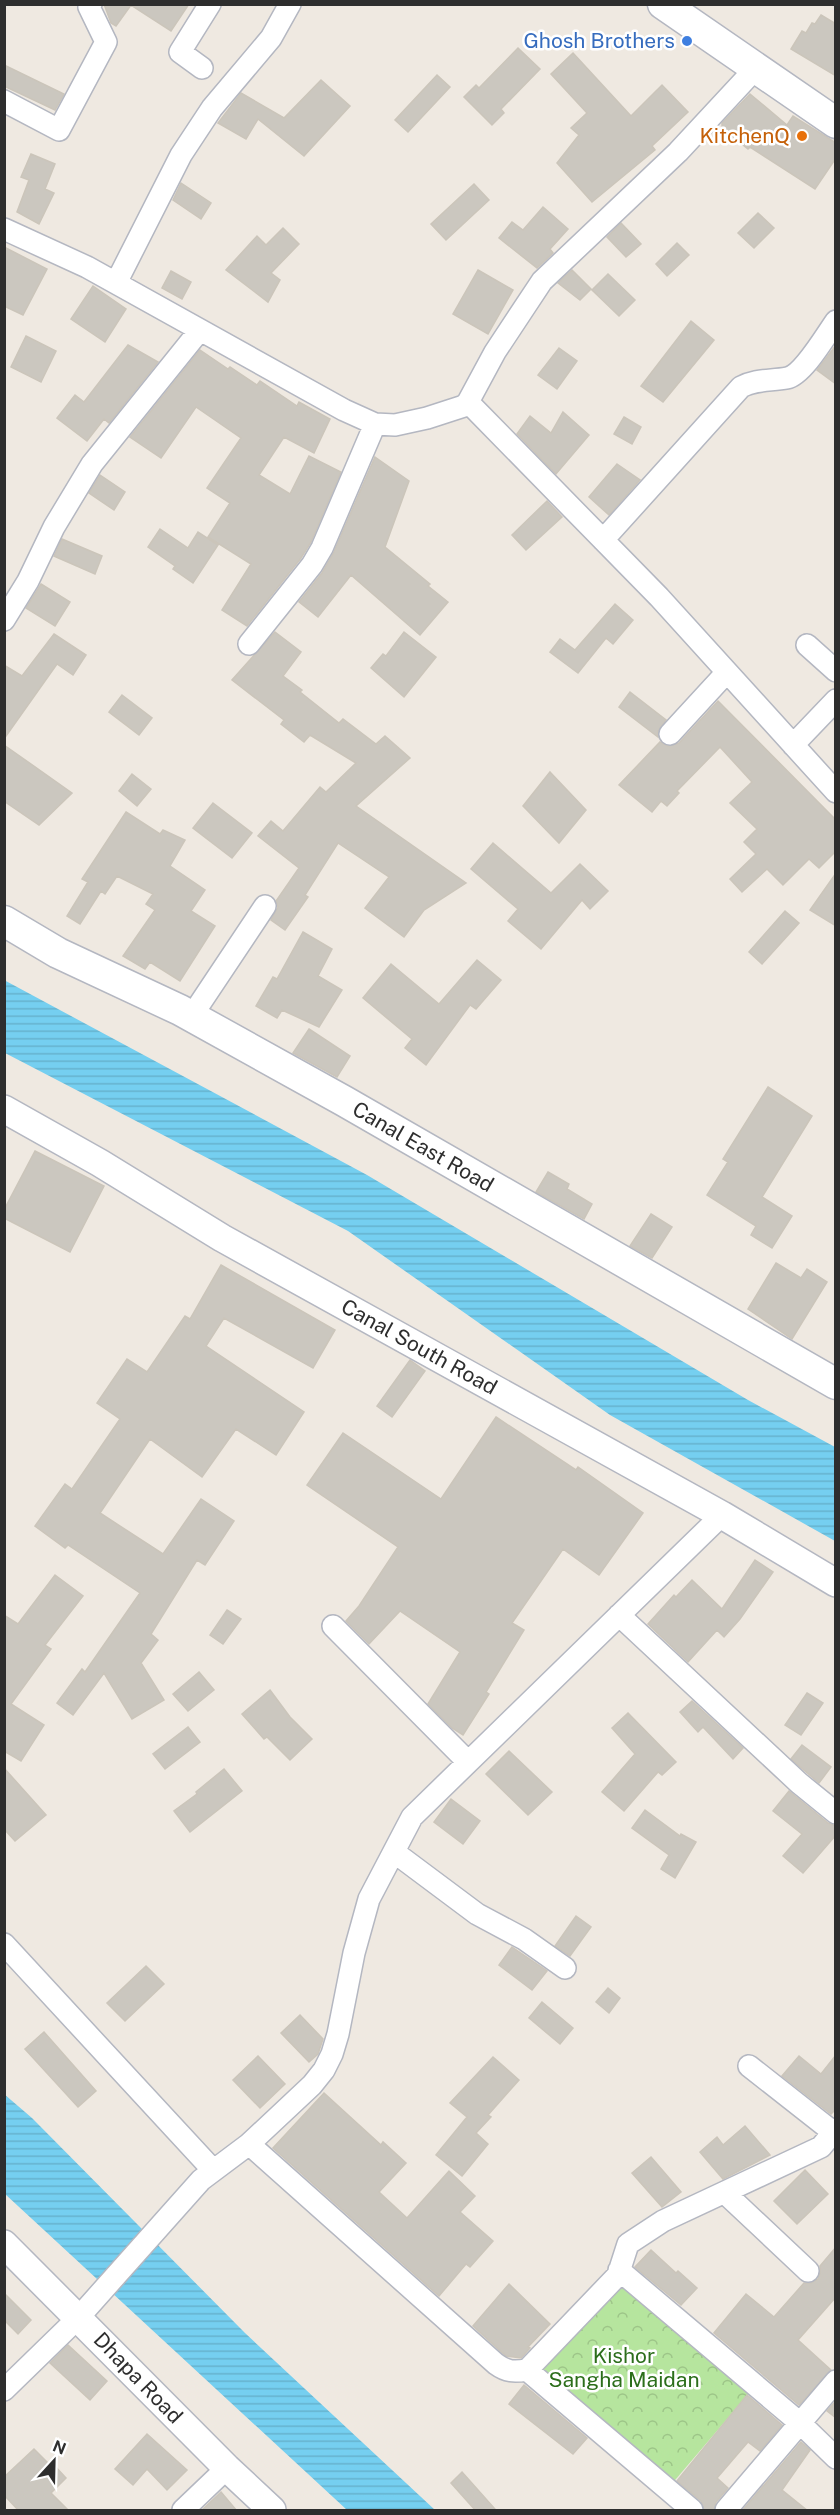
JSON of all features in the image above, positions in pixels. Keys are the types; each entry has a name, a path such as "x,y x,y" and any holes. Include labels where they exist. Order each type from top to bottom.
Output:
{"main road":[{"path":"663,4 836,123"},
{"name":"Canal East Road","path":"4,921 58,953 191,1017 344,1101 836,1384"}],"street":[{"path":"4,101 59,130 106,42 90,7 91,4"},
{"path":"202,68 180,52 210,4"},
{"path":"116,283 181,155 212,108 271,38 290,4"},
{"path":"4,229 116,283 344,410 375,424 395,425 464,406 495,352 542,281 678,152 756,68"},
{"path":"603,540 741,387 752,381 790,377 808,360 836,321"},
{"path":"4,620 28,581 54,527 92,465 200,330"},
{"path":"468,402 659,597 836,792"},
{"path":"249,644 312,565 322,548 375,424"},
{"path":"807,645 836,671"},
{"path":"670,734 727,672"},
{"path":"793,745 836,700"},
{"path":"191,1017 265,906"},
{"name":"Canal South Road","path":"4,1109 100,1163 222,1239 722,1515 836,1583"},
{"path":"4,2390 79,2317 206,2175 249,2144 312,2085 324,2070 338,2034 354,1953 369,1899 412,1817 722,1515"},
{"path":"619,1615 799,1783 836,1813"},
{"path":"333,1626 468,1762"},
{"path":"394,1852 477,1914 524,1939 565,1968"},
{"path":"4,1944 206,2175"},
{"path":"249,2144 496,2364 510,2372 527,2370 618,2275 628,2244 663,2221 821,2147 834,2131 749,2066"},
{"path":"725,2193 808,2271"},
{"name":"Dhapa Road","path":"4,2244 272,2511"},
{"path":"620,2270 800,2423 836,2458"},
{"path":"527,2370 692,2511"},
{"path":"726,2511 836,2381"},
{"path":"183,2511 227,2468"}],"green space":[{"name":"Kishor Sangha Maidan","path":"620,2277 751,2391 670,2486 529,2372"}],"water":[{"path":"4,980 367,1175 748,1400 835,1447 835,1541 610,1415 348,1231 5,1053"},
{"path":"4,2094 32,2118 245,2333 435,2510 347,2510 5,2194"}],"building":[{"path":"104,4 189,4 171,31 131,5 116,26 111,23"},
{"path":"821,15 836,24 836,76 791,49 802,31 806,33"},
{"path":"518,48 540,69 501,109 504,113 492,125 464,97 476,85 479,88"},
{"path":"573,53 631,116 662,85 688,112 652,146 655,150 592,202 557,163 579,135 571,128 587,113 551,74"},
{"path":"4,65 64,94 55,110 4,86"},
{"path":"437,75 450,87 408,132 395,120"},
{"path":"321,80 350,106 304,156 258,119 246,139 218,123 241,93 284,118"},
{"path":"750,94 787,125 793,116 836,143 836,158 815,189 750,147 748,149 722,128 722,123"},
{"path":"31,154 55,164 45,189 54,193 39,224 17,212 29,180 21,177"},
{"path":"181,183 211,203 201,219 173,200"},
{"path":"474,184 489,200 446,240 431,224"},
{"path":"543,207 568,229 550,249 553,253 537,268 499,238 512,222 523,230"},
{"path":"758,213 774,228 754,248 738,233"},
{"path":"621,223 641,244 626,257 607,237"},
{"path":"283,228 299,244 271,273 280,280 268,302 226,270 257,236 266,245"},
{"path":"677,243 689,255 667,276 656,264"},
{"path":"4,247 47,269 23,315 4,306"},
{"path":"478,270 513,290 488,334 453,314"},
{"path":"572,270 591,289 580,300 558,283"},
{"path":"171,271 191,282 182,299 162,288"},
{"path":"608,274 635,300 619,316 592,290"},
{"path":"93,286 126,309 105,342 71,319"},
{"path":"691,321 714,340 663,402 641,386"},
{"path":"26,336 56,351 41,382 11,367"},
{"path":"128,345 158,362 109,423 104,419 87,441 57,418 75,395 84,402"},
{"path":"836,345 836,384 817,370"},
{"path":"559,348 577,361 557,389 538,375"},
{"path":"200,350 257,385 260,381 297,406 299,402 330,419 314,453 284,437 259,475 290,494 309,456 341,472 311,542 247,626 222,610 251,564 208,537 230,503 207,488 241,438 196,407 161,458 130,437"},
{"path":"563,412 589,435 556,474 517,434 530,416 551,433"},
{"path":"624,417 641,427 632,444 614,434"},
{"path":"375,457 409,481 385,547 448,602 420,635 351,575 318,617 299,602 322,573 333,554"},
{"path":"617,464 640,480 609,515 589,497"},
{"path":"100,475 125,492 114,510 89,493"},
{"path":"547,501 562,517 526,550 512,535"},
{"path":"160,529 188,548 198,532 218,545 193,583 173,569 175,566 148,547"},
{"path":"62,539 102,556 95,574 54,556"},
{"path":"41,584 70,602 55,626 26,608"},
{"path":"615,604 633,620 613,644 606,638 578,673 550,652 560,639 575,650"},
{"path":"275,632 301,652 283,676 302,690 300,692 339,723 343,719 376,744 385,736 410,758 356,806 466,883 424,910 404,937 365,908 389,877 338,843 305,895 308,897 285,930 271,920 278,907 276,901 299,868 258,836 271,821 283,831 320,787 326,792 356,763 310,735 304,742 281,724 284,720 232,680"},
{"path":"404,632 436,657 404,697 371,668 383,654 386,656"},
{"path":"54,634 86,655 73,675 57,664 4,739 4,665 22,676"},
{"path":"630,692 666,720 658,731 658,737 619,707"},
{"path":"122,695 152,718 139,735 109,712"},
{"path":"718,701 836,820 836,851 819,868 809,859 783,885 767,869 742,892 730,879 756,854 744,842 757,829 730,803 752,782 720,747 677,791 679,793 667,806 661,801 652,812 619,785 660,742 668,746 679,743"},
{"path":"4,745 72,793 39,825 4,801"},
{"path":"550,772 586,810 559,843 523,806"},
{"path":"132,774 151,789 137,806 119,791"},
{"path":"213,803 252,833 232,858 193,828"},
{"path":"126,812 160,834 163,830 185,840 170,866 205,890 191,911 215,926 180,981 150,962 145,969 123,956 155,910 146,904 153,894 117,876 105,894 101,891 80,924 67,916 88,882 82,879"},
{"path":"493,843 551,893 580,864 608,891 590,909 582,900 541,949 508,921 518,909 471,869"},
{"path":"836,873 836,926 810,910"},
{"path":"785,911 799,923 762,964 749,952"},
{"path":"303,932 332,949 318,976 342,990 319,1027 282,1010 277,1018 256,1006 273,977 277,979"},
{"path":"477,960 501,980 476,1009 470,1005 426,1065 405,1048 412,1039 363,998 391,964 439,1004"},
{"path":"309,1029 350,1056 337,1077 293,1053"},
{"path":"768,1087 812,1116 762,1197 792,1216 772,1248 751,1235 756,1226 707,1195 728,1162 723,1159"},
{"path":"35,1151 104,1186 70,1252 4,1218 4,1210"},
{"path":"548,1172 569,1184 567,1189 592,1204 584,1219 536,1192"},
{"path":"651,1214 672,1227 652,1258 630,1246"},
{"path":"776,1263 801,1278 807,1269 827,1282 792,1339 748,1309"},
{"path":"221,1265 335,1330 313,1368 224,1318 206,1346 304,1412 276,1455 236,1429 202,1477 150,1439 100,1513 163,1554 201,1499 234,1521 205,1565 197,1560 151,1634 158,1640 141,1663 164,1700 132,1719 104,1673 73,1715 57,1703 82,1669 85,1672 140,1593 68,1545 65,1548 35,1526 65,1484 72,1489 120,1419 97,1403 127,1359 147,1372 185,1316 190,1319"},
{"path":"410,1360 425,1371 392,1417 377,1406"},
{"path":"496,1417 576,1470 578,1467 643,1513 599,1575 563,1549 512,1623 524,1630 486,1692 489,1694 463,1735 452,1728 428,1704 460,1652 400,1611 369,1644 346,1621 359,1606 398,1547 307,1485 343,1433 441,1499"},
{"path":"755,1560 773,1572 740,1619 724,1637 717,1630 688,1662 648,1624 674,1595 676,1597 692,1580 722,1609"},
{"path":"55,1575 83,1596 45,1645 51,1649 11,1704 44,1725 21,1761 4,1751 4,1615 18,1624"},
{"path":"227,1610 241,1619 223,1644 210,1635"},
{"path":"199,1672 214,1690 188,1711 173,1694"},
{"path":"270,1690 290,1717 312,1739 290,1760 267,1737 264,1739 242,1714"},
{"path":"807,1693 823,1703 801,1735 785,1725"},
{"path":"692,1701 743,1748 733,1759 703,1727 698,1732 680,1712"},
{"path":"628,1713 676,1762 662,1775 658,1772 624,1811 602,1792 635,1754 612,1728"},
{"path":"188,1727 200,1742 165,1769 153,1754"},
{"path":"802,1745 831,1767 819,1783 791,1759"},
{"path":"509,1751 552,1792 528,1815 486,1774"},
{"path":"4,1768 46,1815 15,1841 4,1829"},
{"path":"224,1769 242,1791 190,1832 174,1811"},
{"path":"789,1791 828,1823 836,1826 836,1835 803,1873 783,1856 802,1834 773,1811"},
{"path":"451,1799 480,1821 463,1844 434,1822"},
{"path":"645,1810 680,1836 681,1834 696,1842 675,1878 661,1869 669,1855 632,1828"},
{"path":"576,1916 591,1927 570,1956 555,1946"},
{"path":"512,1947 547,1971 532,1990 499,1965"},
{"path":"146,1966 164,1984 125,2021 107,2003"},
{"path":"608,1988 620,1998 609,2013 596,2002"},
{"path":"542,2002 573,2028 560,2044 529,2018"},
{"path":"300,2015 323,2039 318,2054 309,2062 281,2033"},
{"path":"44,2032 96,2091 78,2107 25,2049"},
{"path":"836,2055 836,2109 831,2114 782,2076 799,2056 821,2074"},
{"path":"258,2056 285,2084 260,2108 233,2080"},
{"path":"493,2057 519,2080 488,2115 491,2117 476,2133 488,2144 462,2176 436,2155 467,2117 450,2103"},
{"path":"324,2093 381,2145 383,2142 406,2163 379,2192 407,2218 449,2171 475,2196 460,2212 493,2241 470,2267 466,2264 439,2296 273,2148"},
{"path":"745,2126 770,2155 723,2179 700,2152 717,2137 723,2145"},
{"path":"651,2157 681,2192 662,2207 632,2173"},
{"path":"805,2170 828,2194 797,2224 774,2201"},
{"path":"836,2247 836,2297 798,2340 831,2370 799,2405 714,2333 746,2294 774,2317 804,2283 811,2283 818,2279 820,2266"},
{"path":"651,2250 676,2273 678,2271 697,2288 681,2305 635,2267"},
{"path":"509,2284 550,2324 528,2347 530,2348 521,2358 506,2356 473,2326"},
{"path":"4,2293 31,2320 18,2334 4,2320"},
{"path":"68,2345 107,2381 90,2400 50,2363"},
{"path":"524,2385 587,2438 573,2454 509,2404"},
{"path":"747,2395 782,2425 760,2451 748,2442 717,2478 728,2488 716,2502 714,2511 704,2511 701,2501 677,2481"},
{"path":"836,2401 836,2418 827,2411"},
{"path":"147,2434 187,2470 167,2490 147,2469 133,2485 115,2469"},
{"path":"801,2442 810,2450 782,2490 808,2511 742,2511"},
{"path":"34,2449 66,2478 51,2493 69,2511 19,2511 4,2495 4,2477"},
{"path":"462,2472 495,2509 494,2511 476,2511 451,2483"},
{"path":"221,2492 237,2511 201,2511"}],"place":[{"name":"Ghosh Brothers","path":"687,41"},
{"name":"KitchenQ","path":"802,136"}]}
